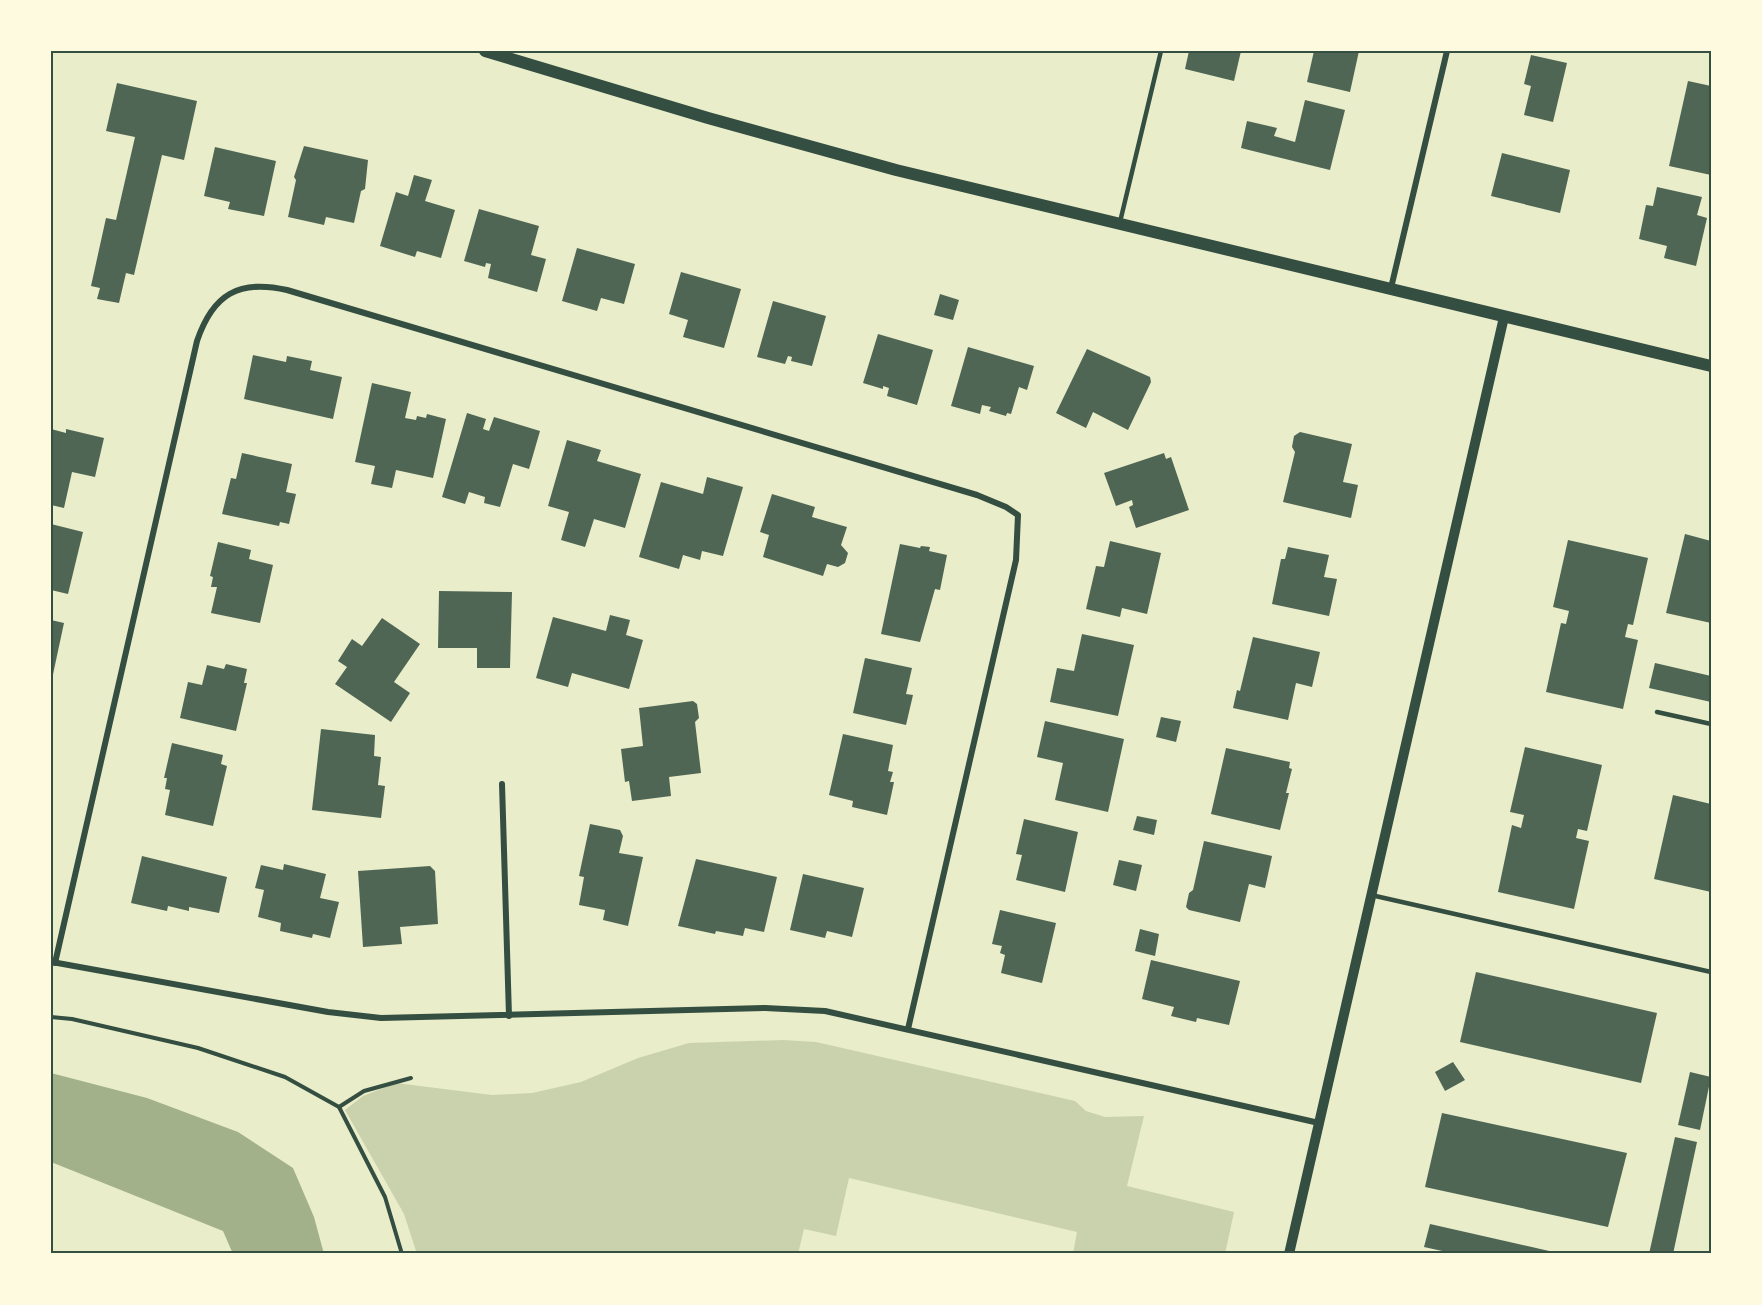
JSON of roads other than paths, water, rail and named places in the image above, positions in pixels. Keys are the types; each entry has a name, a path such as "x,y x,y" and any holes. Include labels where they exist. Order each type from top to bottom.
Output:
{"main road":[{"path":"485,51 708,118 874,164 1711,366"}],"street":[{"path":"1391,288 1447,51"},
{"path":"908,1029 1016,560 1018,515 978,495 287,290 258,285 245,286 220,301 209,313 197,341 53,962 354,1016 381,1018 795,1008 825,1011 1319,1123"},
{"path":"1289,1254 1504,317"},
{"path":"502,784 508,1016"}],"lane":[{"path":"1119,224 1161,51"},
{"path":"1657,712 1711,724"},
{"path":"1371,895 1711,972"}]}
